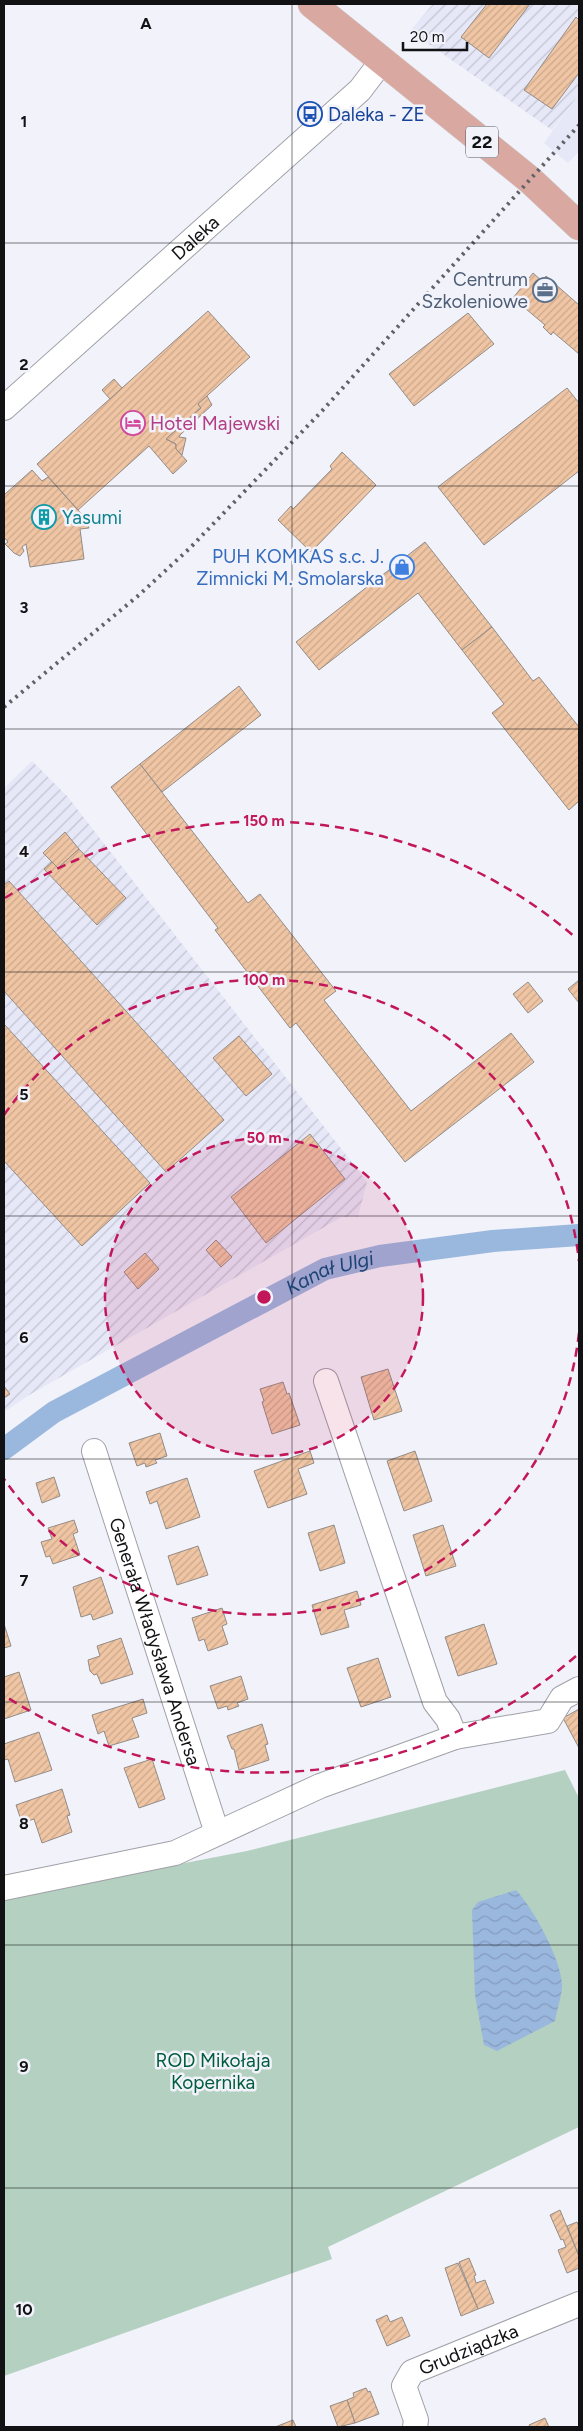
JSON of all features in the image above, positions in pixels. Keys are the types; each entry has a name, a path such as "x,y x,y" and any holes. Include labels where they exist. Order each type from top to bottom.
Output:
{"main road":[{"name":"22","path":"312,4 530,180 579,226"}],"street":[{"name":"Daleka","path":"4,408 360,90 382,61"},
{"path":"326,1381 435,1702 448,1719 455,1737"},
{"name":"Generała Władysława Andersa","path":"94,1451 218,1833"},
{"path":"4,1888 175,1853 320,1786 455,1737 548,1721 562,1698 579,1689"},
{"name":"Grudziądzka","path":"416,2427 416,2420 404,2386 412,2372 579,2304"}],"shaded area":[{"path":"433,4 579,4 579,94 552,130 410,31"},
{"path":"579,94 579,151 568,163 544,143"},
{"path":"32,761 67,796 367,1182 358,1217 342,1217 29,1395 4,1412 4,788"}],"green space":[{"name":"ROD Mikołaja Kopernika","path":"565,1770 579,1798 579,2127 328,2247 332,2259 4,2376 4,1898 247,1851"}],"water":[{"path":"516,1890 546,1936 558,1964 562,1987 555,2021 497,2051 484,2045 475,1995 472,1910 478,1902"}],"building":[{"path":"487,4 530,4 489,58 461,37"},
{"path":"576,17 579,20 579,73 552,109 524,90"},
{"path":"533,273 542,281 546,276 579,305 579,354 553,332 551,335 543,327 545,325 513,298"},
{"name":"Hotel Majewski","path":"208,311 250,357 198,404 201,408 166,439 176,444 176,449 187,461 173,474 149,446 78,510 37,464"},
{"path":"468,313 494,344 414,406 389,374"},
{"path":"114,379 122,388 110,399 102,390"},
{"path":"567,388 579,403 579,471 484,545 438,487"},
{"path":"207,396 212,405 179,437 186,438 182,455 176,449 176,444 166,439 201,408 198,404"},
{"path":"342,452 376,485 311,552 278,520 291,506 293,509 332,469 330,466"},
{"name":"Yasumi","path":"32,470 42,481 48,477 86,519 89,528 80,529 84,559 30,567 26,544 22,547 24,551 20,556 5,544 8,542 4,537 4,495"},
{"path":"425,542 492,627 462,650 418,593 319,670 296,642"},
{"path":"492,627 533,681 539,677 579,727 579,801 569,810 492,713 504,704 462,650"},
{"path":"239,686 261,715 162,792 140,764"},
{"path":"140,764 248,903 260,894 336,991 324,1000 411,1111 511,1033 534,1062 405,1162 296,1023 290,1028 215,930 218,928 111,787"},
{"path":"65,832 79,849 58,868 43,853"},
{"path":"79,849 126,898 97,925 44,869 52,862 58,868"},
{"path":"9,881 224,1120 166,1172 4,991 4,885"},
{"path":"579,980 579,1003 568,989"},
{"path":"528,982 543,1001 528,1013 513,994"},
{"path":"4,1024 150,1183 82,1246 4,1161"},
{"path":"239,1036 272,1074 246,1096 213,1058"},
{"path":"310,1134 345,1179 266,1243 231,1197"},
{"path":"216,1240 232,1257 221,1267 206,1250"},
{"path":"145,1253 159,1269 138,1289 124,1272"},
{"path":"388,1369 402,1411 374,1420 361,1377"},
{"path":"283,1382 287,1394 289,1393 300,1425 272,1434 260,1389"},
{"path":"4,1386 10,1394 4,1398"},
{"path":"160,1433 167,1456 155,1460 157,1463 146,1467 145,1463 137,1466 129,1443"},
{"path":"310,1451 314,1463 298,1469 307,1494 268,1508 254,1471"},
{"path":"415,1451 432,1501 404,1511 387,1461"},
{"path":"54,1477 60,1496 42,1503 36,1483"},
{"path":"187,1478 200,1517 166,1529 157,1501 150,1504 146,1492"},
{"path":"74,1520 78,1532 73,1534 80,1555 53,1564 50,1556 46,1557 41,1542 52,1539 48,1528"},
{"path":"334,1525 345,1563 320,1571 308,1533"},
{"path":"443,1525 456,1566 426,1576 413,1535"},
{"path":"198,1546 208,1575 177,1585 168,1556"},
{"path":"101,1577 113,1613 93,1620 91,1614 81,1617 73,1587"},
{"path":"357,1591 361,1605 344,1610 349,1627 321,1635 312,1605"},
{"path":"222,1608 227,1624 222,1626 228,1644 208,1651 204,1639 199,1641 192,1618"},
{"path":"4,1624 11,1646 4,1648"},
{"path":"484,1624 497,1664 458,1676 445,1637"},
{"path":"121,1638 133,1674 101,1684 97,1674 94,1675 90,1671 88,1660 100,1656 97,1646"},
{"path":"378,1658 391,1697 361,1707 347,1668"},
{"path":"19,1672 31,1710 4,1719 4,1677"},
{"path":"241,1676 248,1699 237,1703 239,1706 228,1710 227,1706 218,1709 210,1686"},
{"path":"143,1699 147,1713 132,1718 139,1737 109,1746 104,1731 98,1734 92,1715"},
{"path":"579,1709 579,1748 563,1718"},
{"path":"262,1724 268,1744 265,1745 269,1760 239,1770 234,1749 232,1749 227,1736"},
{"path":"39,1732 52,1770 15,1782 8,1759 4,1760 4,1744"},
{"path":"152,1759 165,1799 139,1808 124,1768"},
{"path":"62,1789 70,1815 67,1816 72,1832 42,1843 34,1819 22,1823 16,1805"},
{"path":"560,2210 579,2256 579,2268 567,2273 558,2250 566,2247 550,2215"},
{"path":"577,2222 579,2227 579,2256 567,2226"},
{"path":"469,2258 476,2275 474,2276 476,2283 485,2280 494,2303 478,2309 459,2262"},
{"path":"458,2263 478,2309 461,2316 445,2268"},
{"path":"387,2315 390,2322 402,2317 410,2336 387,2346 376,2320"},
{"path":"366,2388 368,2392 370,2391 379,2414 355,2423 347,2400 354,2397 353,2393"},
{"path":"347,2400 355,2423 338,2427 330,2406"},
{"path":"545,2418 549,2427 530,2427 529,2425"},
{"path":"293,2420 296,2427 275,2427"}],"waterway":[{"name":"Kanał Ulgi","path":"4,1449 54,1412 325,1269 380,1256 493,1241 579,1235"}],"railway":[{"path":"4,707 139,595 190,548 322,411 579,125"}],"place":[{"name":"Daleka - ZE","path":"310,114"},
{"name":"Centrum Szkoleniowe","path":"545,290"},
{"name":"Hotel Majewski","path":"133,423"},
{"name":"Yasumi","path":"44,517"},
{"name":"PUH KOMKAS s.c. J. Zimnicki M. Smolarska","path":"402,567"}]}
